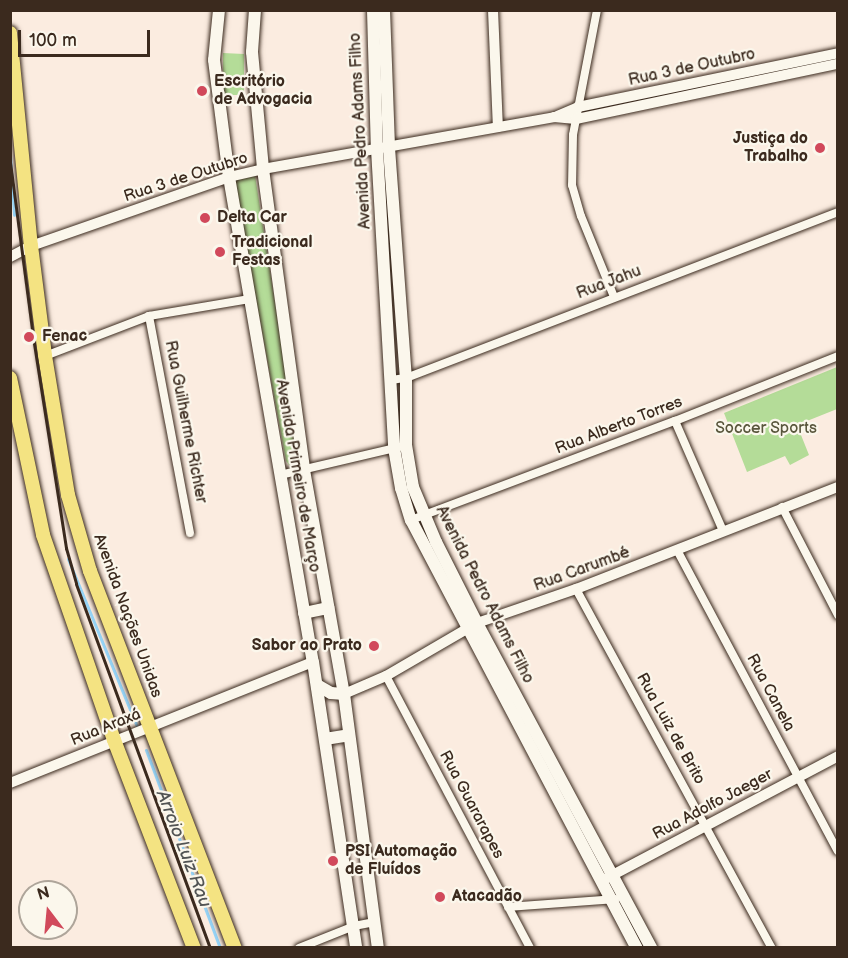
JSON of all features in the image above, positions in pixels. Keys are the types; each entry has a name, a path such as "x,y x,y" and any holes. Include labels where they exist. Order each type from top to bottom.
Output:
{"main road":[{"name":"Avenida Primeiro de Março","path":"219,10 214,60 229,177 314,662 356,948"},
{"name":"Avenida Primeiro de Março","path":"255,10 252,52 263,169 304,470 344,694 378,948"},
{"name":"Avenida Pedro Adams Filho","path":"372,10 406,378 400,447 400,488 411,520 472,626 618,898 651,948"},
{"name":"Avenida Pedro Adams Filho","path":"384,10 383,148 392,380 400,447 413,487 472,626"},
{"name":"Avenida Nações Unidas","path":"10,33 31,246 45,356 68,495 90,571 235,948"},
{"path":"10,378 43,535 114,740 194,948"},
{"path":"304,613 328,608"},
{"path":"317,685 331,693 344,694"},
{"path":"325,739 349,735"},
{"name":"Avenida Pedro Adams Filho","path":"618,898 637,948"}],"street":[{"path":"493,10 498,127"},
{"path":"597,10 576,119 572,158 573,185 581,216 614,297"},
{"name":"Rua 3 de Outubro","path":"794,68 837,53"},
{"name":"Rua 3 de Outubro","path":"554,117 576,119 700,88 794,68 837,64"},
{"name":"Rua 3 de Outubro","path":"10,256 31,246 229,177 554,117 578,107 700,88"},
{"name":"Rua Jahu","path":"392,380 406,378 837,212"},
{"path":"45,356 149,316 250,299"},
{"name":"Rua Guilherme Richter","path":"149,316 190,533"},
{"name":"Rua Alberto Torres","path":"411,520 675,421 837,356"},
{"path":"675,421 723,531"},
{"path":"280,475 400,447"},
{"name":"Rua Carumbé","path":"344,694 386,676 472,626 576,589 837,487"},
{"path":"782,507 837,615"},
{"name":"Rua Canela","path":"677,550 837,851"},
{"name":"Rua Luiz de Brito","path":"576,589 772,948"},
{"name":"Rua Araxá","path":"10,783 314,662"},
{"name":"Rua Guararapes","path":"386,676 530,948"},
{"name":"Rua Adolfo Jaeger","path":"607,878 837,756"},
{"path":"508,907 618,898"},
{"path":"299,948 354,926 375,922"}],"green space":[{"path":"223,53 244,54 244,95 223,95"},
{"path":"255,175 299,457 297,463 289,465 286,461 234,180"},
{"name":"Soccer Sports","path":"837,367 837,409 797,425 809,455 790,465 785,456 747,472 724,413"}],"waterway":[{"name":"Arroio Luiz Rau","path":"10,154 14,215"},
{"name":"Arroio Luiz Rau","path":"68,559 137,726"},
{"name":"Arroio Luiz Rau","path":"146,750 220,948"}],"railway":[{"path":"10,162 33,337 66,548 76,584 210,948"}],"place":[{"name":"Escritório de Advogacia","path":"202,91"},
{"name":"Justiça do Trabalho","path":"820,148"},
{"name":"Delta Car","path":"205,218"},
{"name":"Tradicional Festas","path":"220,252"},
{"name":"Fenac","path":"29,337"},
{"name":"Sabor ao Prato","path":"374,646"},
{"name":"PSI Automação de Fluídos","path":"333,861"},
{"name":"Atacadão","path":"440,897"}]}
